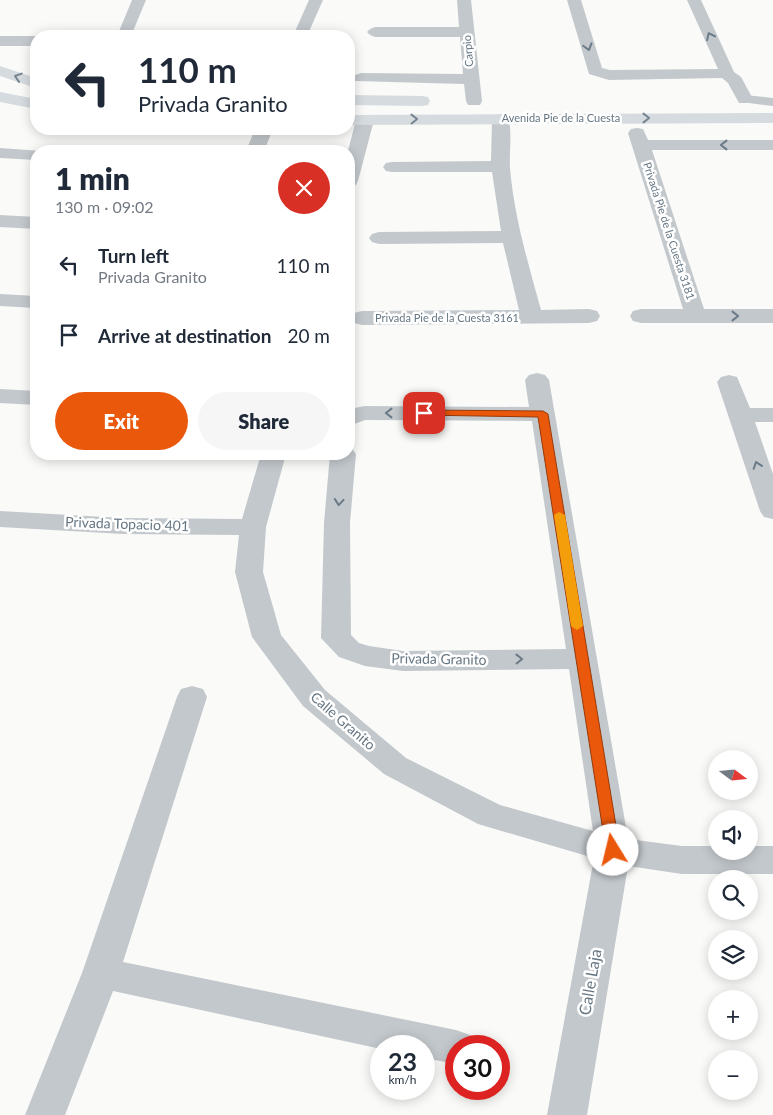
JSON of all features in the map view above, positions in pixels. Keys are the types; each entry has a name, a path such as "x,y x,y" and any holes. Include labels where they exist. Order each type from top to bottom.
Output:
{"main road":[{"path":"0,71 30,81"},
{"path":"0,97 30,103"},
{"path":"355,100 436,101"},
{"path":"725,100 773,101"},
{"path":"455,101 481,101"},
{"name":"Avenida Pie de la Cuesta","path":"357,120 773,118"}],"street":[{"path":"126,30 139,0"},
{"path":"303,30 316,0"},
{"name":"Carpio","path":"464,0 471,79 481,101"},
{"path":"574,0 595,71 604,78 725,73 735,80 745,99"},
{"path":"694,0 726,70 725,73"},
{"path":"375,32 467,32"},
{"path":"0,41 30,42"},
{"path":"361,78 471,79"},
{"name":"Privada Pie de la Cuesta 3161","path":"502,118 500,166 510,237 532,317"},
{"path":"354,145 357,120"},
{"name":"Privada Pie de la Cuesta 3181","path":"696,316 639,139 773,145"},
{"path":"0,153 30,155"},
{"path":"392,167 500,166"},
{"path":"0,221 30,222"},
{"path":"379,238 510,237"},
{"path":"0,300 30,302"},
{"name":"Privada Pie de la Cuesta 3161","path":"362,318 589,316"},
{"name":"Privada Pie de la Cuesta 3181","path":"641,316 773,316"},
{"path":"537,380 613,850"},
{"path":"729,382 773,511"},
{"path":"0,396 30,398"},
{"path":"355,415 364,413 543,414"},
{"path":"739,415 773,415"},
{"name":"Calle Granito","path":"272,460 253,527 249,572 267,637 314,698 395,766 490,815 613,850 682,860 773,860"},
{"name":"Privada Granito","path":"342,460 337,523 336,638 349,650 365,656 403,661 583,659"},
{"name":"Privada Topacio 401","path":"0,519 123,526 253,527"},
{"path":"45,1115 101,973 192,697"},
{"name":"Calle Laja","path":"567,1115 613,850"},
{"path":"101,973 445,1045"}],"slow traffic":[{"path":"559,515 577,626"}],"route":[{"path":"424,413 543,414 613,850"}]}
